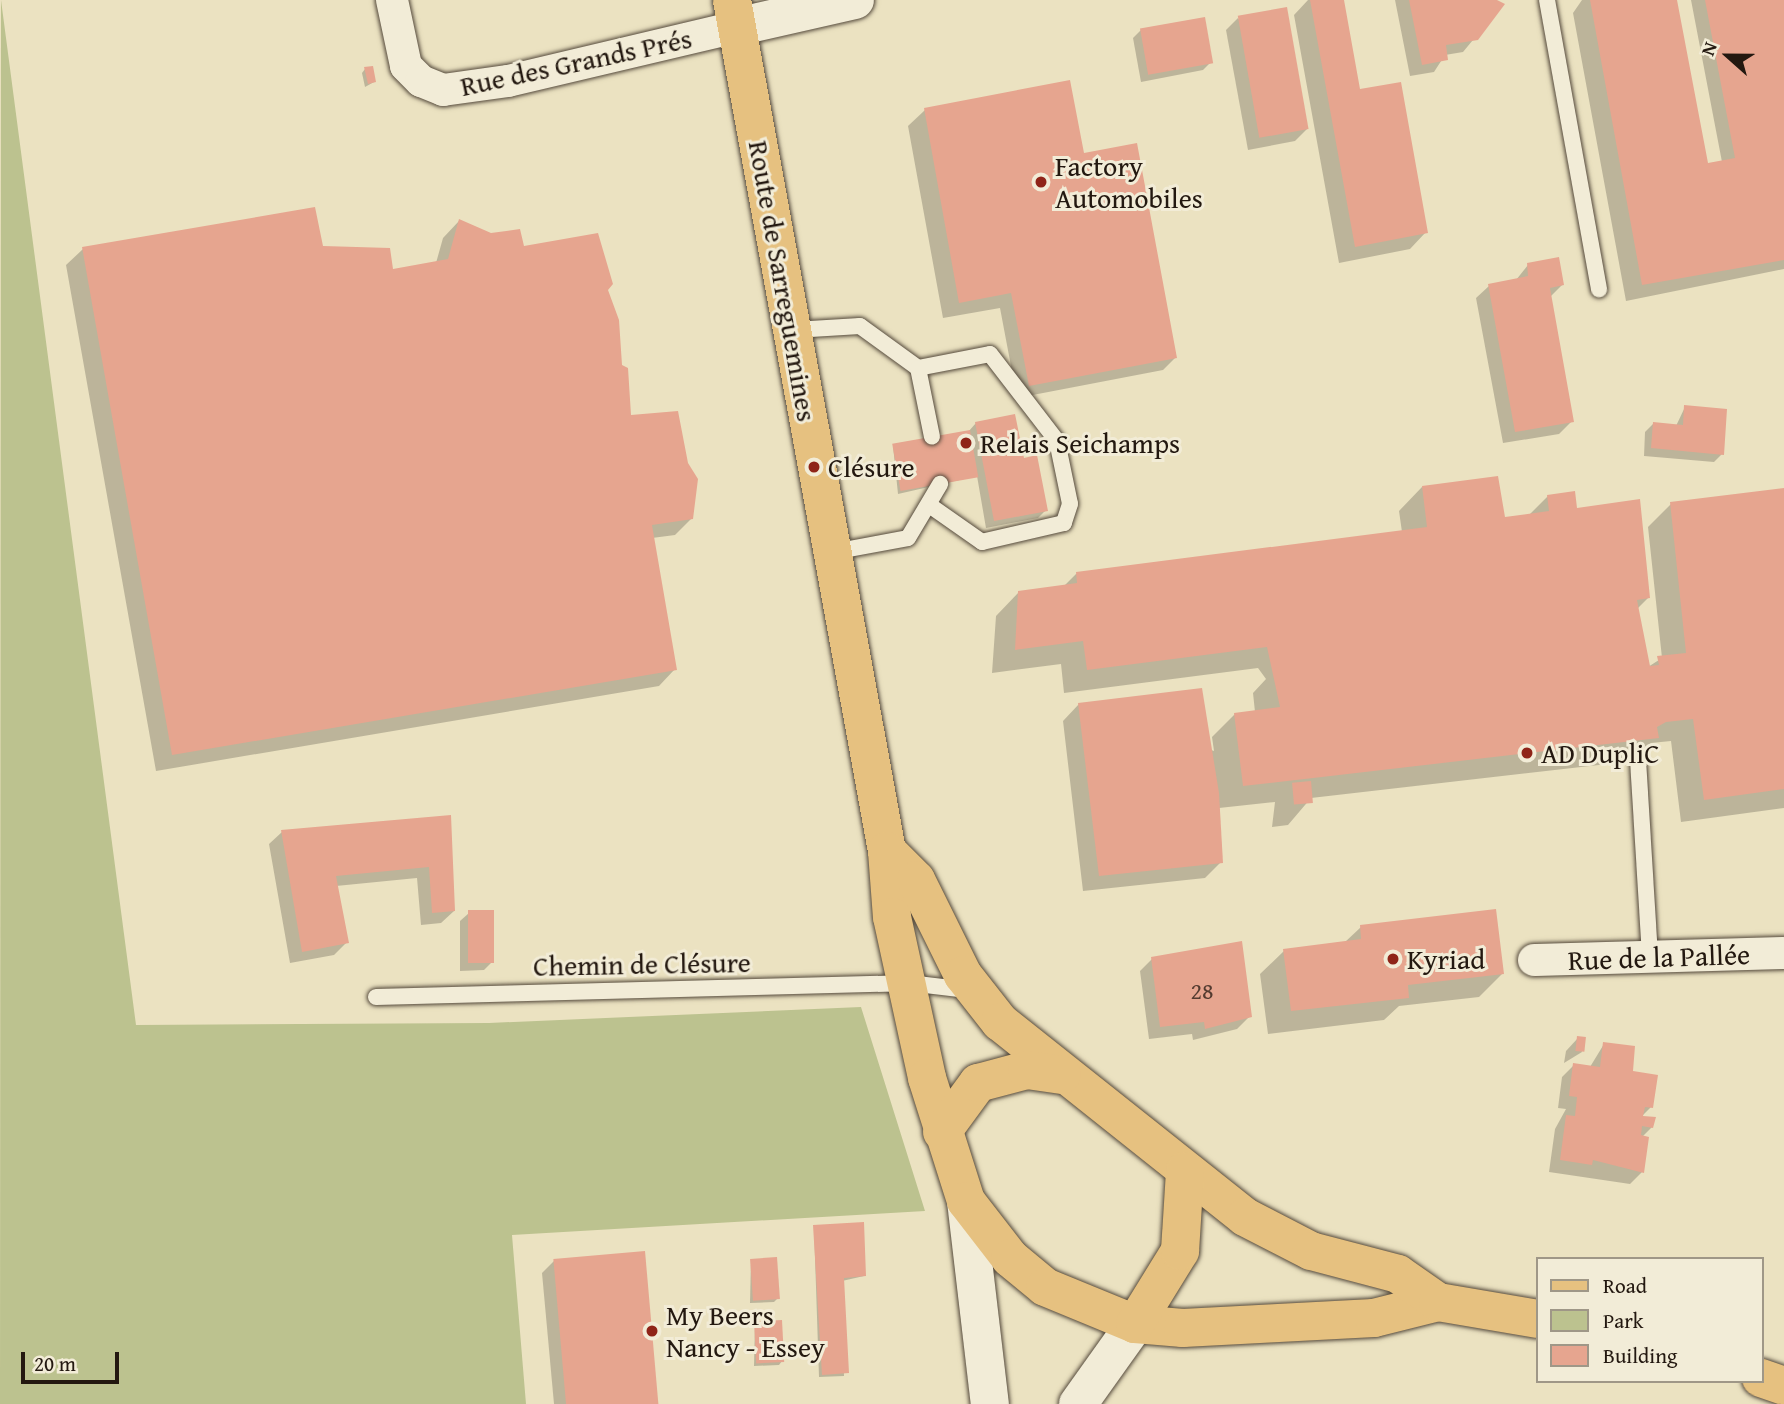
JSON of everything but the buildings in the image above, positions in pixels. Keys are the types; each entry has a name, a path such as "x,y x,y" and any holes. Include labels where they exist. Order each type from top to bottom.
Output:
{"main road":[{"path":"734,13 855,0"},
{"name":"Route de Sarreguemines","path":"734,13 794,330 830,553 887,851 892,917 942,1132"},
{"path":"887,851 916,880 973,991 1062,1075 1185,1171 1287,1241 1398,1274 1438,1301 1536,1319"},
{"path":"990,1404 966,1201 942,1132 978,1083 1027,1070 1062,1075"},
{"path":"1078,1404 1135,1324 1180,1251 1185,1171"},
{"path":"966,1201 1010,1258 1045,1287 1135,1324 1183,1328 1374,1318 1438,1301"},
{"path":"1763,1379 1784,1386"}],"street":[{"name":"Rue des Grands Prés","path":"392,0 407,65 421,81 443,90 508,81 734,13"},
{"name":"Rue de la Pallée","path":"1534,960 1784,953"}],"lane":[{"path":"1547,0 1599,289"},
{"path":"794,330 860,326 918,368 932,437"},
{"path":"918,368 990,354 1057,441 1070,504 1064,523 982,542 932,507"},
{"path":"830,553 908,538 932,507 940,484"},
{"path":"1638,760 1650,957"},
{"name":"Chemin de Clésure","path":"376,997 909,984 973,991"}],"green space":[{"path":"1,0 136,1025 489,1023 861,1007 925,1211 512,1235 526,1404 0,1404"}],"place":[{"name":"Factory Automobiles","path":"1041,182"},
{"name":"Relais Seichamps","path":"966,443"},
{"name":"Clésure","path":"814,467"},
{"name":"AD DupliC","path":"1527,753"},
{"name":"Kyriad","path":"1393,959"},
{"name":"My Beers Nancy - Essey","path":"652,1331"}]}
